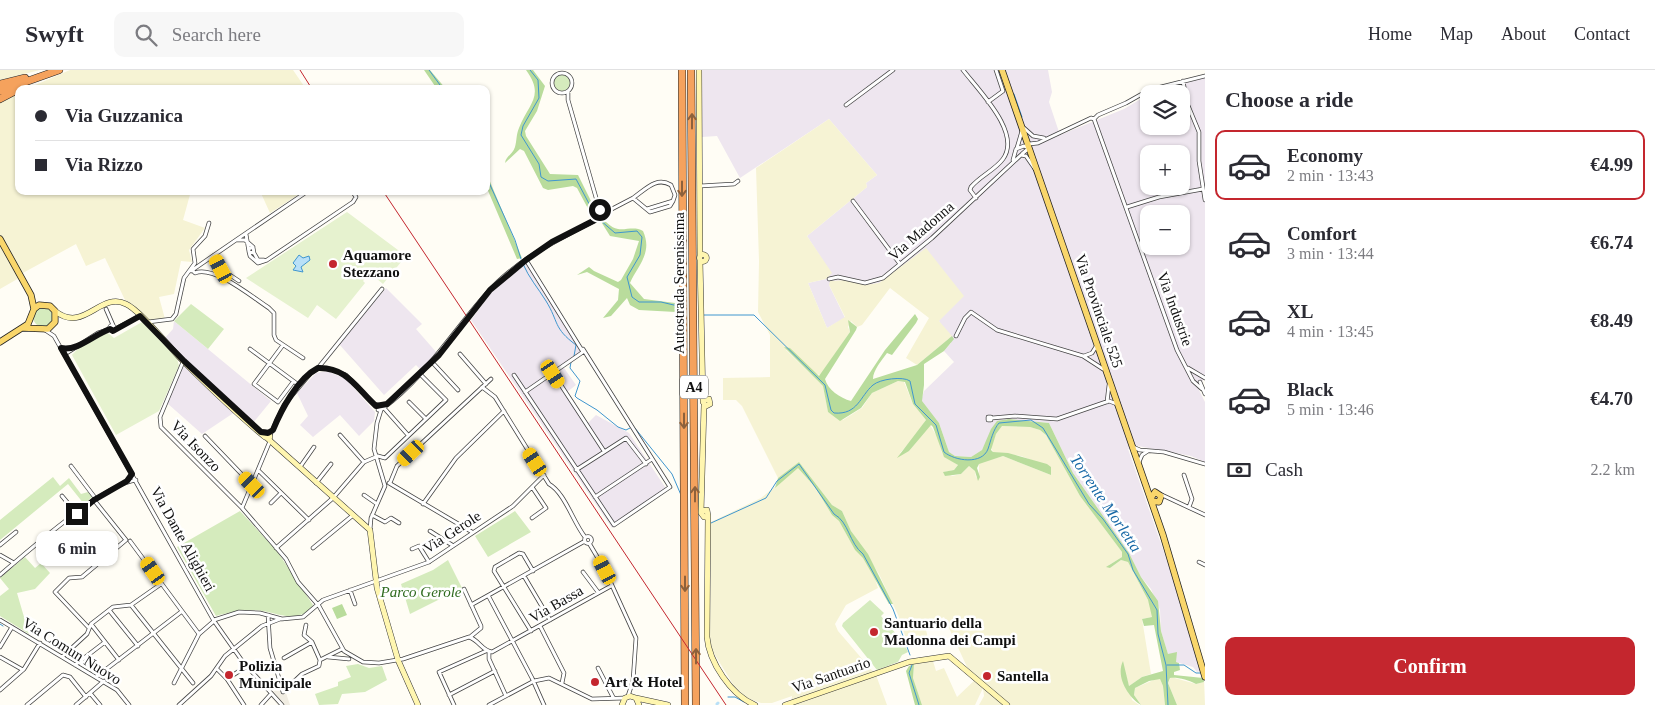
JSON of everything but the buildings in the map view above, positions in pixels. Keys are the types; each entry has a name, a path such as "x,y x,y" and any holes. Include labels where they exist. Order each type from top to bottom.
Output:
{"highway":[{"path":"17,85 59,70"},
{"name":"Autostrada Serenissima","path":"682,70 685,705"},
{"name":"Autostrada Serenissima","path":"691,70 696,705"},
{"path":"0,84 42,76"},
{"path":"26,85 42,76"},
{"path":"0,91 15,86"},
{"path":"0,99 15,91"}],"main road":[{"name":"Via Provinciale 525","path":"1002,70 1133,447 1146,483 1155,500"},
{"path":"0,239 31,295 34,309 31,318 23,328 0,342"},
{"path":"23,328 45,329 55,323 55,311 31,295"},
{"path":"34,309 43,304"},
{"path":"31,318 37,328"},
{"path":"1146,483 1158,493"},
{"path":"1155,500 1153,493 1158,493"},
{"name":"Via Provinciale 525","path":"1158,493 1155,500 1155,513 1205,677"}],"street":[{"path":"557,70 553,87 568,100"},
{"path":"699,70 701,111 699,186 703,259 701,268 703,387 706,402 702,440 702,494 708,533 707,637 709,650 715,664 735,691 755,705"},
{"path":"846,105 893,70"},
{"path":"964,70 1006,127 1009,144 1002,160 971,187 970,190 976,198"},
{"path":"988,102 1003,91 996,70"},
{"path":"554,78 564,72 572,81 568,91 568,100 600,212"},
{"path":"1029,149 1047,138 1126,103 1149,90 1205,76"},
{"path":"1183,81 1188,105 1199,132 1199,161 1205,200"},
{"path":"561,92 568,91"},
{"path":"1019,118 1027,132 1037,138 1047,138"},
{"name":"Via Industrie","path":"1094,118 1177,350 1193,382 1205,394"},
{"name":"Via Madonna","path":"1012,163 1021,140 1021,125"},
{"path":"1029,149 1037,138"},
{"path":"1029,149 1038,143"},
{"path":"1016,150 1024,146 1029,149"},
{"name":"Via Madonna","path":"829,279 838,277 869,283 883,278 976,198 1029,149"},
{"path":"1021,155 1028,158 1037,171"},
{"path":"699,186 734,184 738,181"},
{"path":"418,705 398,660 376,583 370,530 372,515 385,482 374,449 378,416 382,408 432,362 486,294 526,260 552,242 594,221 600,212 610,210 633,198 653,183 663,182 673,188 675,195 670,206 650,212 633,198"},
{"path":"1127,207 1162,196 1203,189"},
{"path":"191,270 302,195"},
{"path":"246,234 250,256 258,262 267,260 353,202 356,197 355,195"},
{"path":"853,201 900,264"},
{"path":"146,322 172,319 176,314 184,278 195,263 193,249 205,236 209,223"},
{"path":"236,240 248,242 254,248 254,253 258,260 267,260"},
{"path":"249,251 254,248"},
{"path":"249,251 254,253"},
{"path":"214,255 221,269 239,281"},
{"path":"514,375 614,525 670,488 526,260"},
{"path":"191,270 195,273 202,270 213,273 269,308 274,313 274,335 303,358"},
{"path":"242,508 258,470 268,436 282,408 318,368 382,289"},
{"path":"54,336 55,323 68,318 82,317 114,301 128,304 184,361 268,436 299,468 370,530"},
{"path":"106,309 114,327"},
{"path":"55,311 68,318"},
{"path":"956,336 971,312 997,330 1083,356 1092,360 1108,376 1108,402"},
{"path":"65,354 98,333 140,316"},
{"name":"Via Dante Alighieri","path":"45,329 54,336 65,354 214,621 233,650 270,695 280,704"},
{"path":"283,344 254,384 278,402 293,382"},
{"path":"1091,354 1097,344"},
{"path":"61,348 71,349"},
{"path":"525,392 581,354 582,348"},
{"path":"250,349 300,386"},
{"path":"460,354 486,384"},
{"path":"1083,356 1091,354 1102,358"},
{"path":"1092,360 1102,358"},
{"name":"Via Isonzo","path":"184,361 160,417 161,427 242,508 276,548 330,625 342,649"},
{"path":"432,362 458,390"},
{"name":"Via Industrie","path":"1186,365 1203,380 1202,389"},
{"path":"318,368 330,369 346,375 408,435"},
{"path":"276,548 333,498 364,462 376,457 385,458 446,400 420,374"},
{"path":"553,374 604,451"},
{"path":"1199,375 1194,376 1193,382 1203,380"},
{"path":"390,483 397,466 491,379"},
{"path":"482,387 495,397 550,484 556,488 585,539"},
{"path":"1108,402 1114,393"},
{"path":"409,402 426,419"},
{"path":"992,418 1015,416 1057,419 1108,402 1118,404"},
{"path":"423,504 456,458 504,411"},
{"path":"340,435 364,462"},
{"path":"205,436 252,485"},
{"path":"576,470 626,438 646,464"},
{"path":"299,468 314,447"},
{"path":"1133,447 1164,452 1205,464"},
{"path":"1139,462 1142,455 1149,451"},
{"path":"594,497 652,459"},
{"path":"316,483 331,464"},
{"path":"71,466 118,532 125,536 126,540 82,578 69,578 55,591 56,595 89,628"},
{"path":"258,470 309,520"},
{"path":"127,481 132,474"},
{"name":"Via Gerole","path":"270,622 304,617 309,614 315,604 429,562 513,506 544,475"},
{"path":"1184,475 1192,500 1188,507"},
{"path":"0,575 95,499 127,481 136,480"},
{"path":"385,482 390,483 472,532"},
{"path":"532,487 546,508 532,518"},
{"path":"270,503 282,493"},
{"path":"1158,493 1205,515"},
{"path":"364,495 377,504"},
{"path":"62,496 77,514"},
{"path":"1155,500 1174,500"},
{"path":"372,515 385,522 391,518 399,523"},
{"path":"313,548 352,516"},
{"path":"430,530 452,545"},
{"path":"0,545 16,532"},
{"path":"471,605 533,572 585,539 590,538 589,543 605,570 636,638 632,687 637,701"},
{"path":"130,541 199,634"},
{"path":"412,549 419,546 429,562"},
{"path":"531,631 494,571 495,567 519,553 523,554 533,572"},
{"path":"0,555 14,563"},
{"path":"1199,562 1205,565"},
{"path":"584,572 598,592"},
{"path":"524,576 551,619"},
{"path":"62,656 68,653 87,634 91,624 109,610 117,606 131,605 161,584"},
{"name":"Via Bassa","path":"449,695 438,672 512,642 611,586"},
{"path":"328,657 331,652 342,649 359,660 370,664 398,660 469,637 481,628 464,589"},
{"path":"350,590 355,604"},
{"path":"489,596 534,681 544,705"},
{"path":"131,605 193,683"},
{"path":"109,610 138,646"},
{"path":"96,677 181,612"},
{"path":"174,683 199,634 214,621 238,612 268,615 282,619"},
{"path":"268,615 270,622 270,648 283,692 302,674 319,666 320,660 312,642 304,635 306,625"},
{"name":"Via Comun Nuovo","path":"0,620 117,690 129,705"},
{"path":"179,705 217,669 225,656 270,622"},
{"path":"91,624 119,660"},
{"path":"540,626 564,673 562,683"},
{"path":"0,647 12,627"},
{"path":"469,637 476,640 488,652 506,696"},
{"path":"75,665 105,642"},
{"path":"284,658 312,642"},
{"path":"0,690 23,670 40,643"},
{"path":"66,659 68,653"},
{"name":"Via Santuario","path":"784,705 913,661 945,656 953,657 1008,705"},
{"path":"0,657 23,670"},
{"path":"320,660 328,657 349,659"},
{"path":"227,679 247,666"},
{"path":"598,668 614,697"},
{"path":"217,669 227,679 244,705"},
{"path":"454,705 449,695 495,672"},
{"path":"27,705 63,675 70,677 86,697"},
{"path":"490,705 534,681 549,678 592,699 614,697 624,701 652,701 668,705"},
{"path":"76,705 104,682"},
{"path":"624,701 632,687"},
{"path":"90,693 100,705"},
{"path":"261,705 270,695"},
{"path":"778,705 792,701"}],"shaded area":[{"path":"0,70 40,70 0,80"},
{"path":"70,70 293,70 303,85 35,85"},
{"path":"701,70 1048,70 1052,92 1049,102 1060,135 1124,109 1140,99 1140,135 1190,135 1190,85 1179,85 1205,77 1205,375 1199,390 1205,402 1205,462 1191,456 1138,446 1128,449 1174,581 1200,671 1197,672 1193,667 1176,662 1168,654 1161,631 1160,610 1151,589 1141,577 1129,553 1073,473 1049,423 1009,419 986,442 982,450 971,457 955,456 949,452 939,423 921,401 924,391 954,362 944,351 951,343 939,321 926,249 879,283 866,285 847,280 829,285 845,318 827,328 808,283 826,279 831,273 807,236 867,187 866,183 877,175 829,119 740,178 717,136 702,137"},
{"path":"15,95 15,195 190,195 183,220 205,228 189,250 192,262 181,261 174,294 159,297 165,319 146,321 132,304 125,300 105,258 86,266 76,244 21,274 0,236 0,103"},
{"path":"829,119 877,175 866,183 867,187 807,236 832,273 826,279 808,283 827,328 845,317 829,285 830,281 847,280 866,285 879,283 926,248 964,296 939,321 952,336 917,365 906,358 929,318 890,288 862,325 857,327 851,321 848,327 850,332 821,375 815,374 790,348 786,350 823,386 828,412 843,420 862,408 872,393 898,381 904,382 913,404 926,420 917,434 900,453 909,451 930,425 939,440 942,453 958,465 954,470 944,472 952,476 961,474 969,466 975,471 976,478 979,473 979,463 1003,456 1051,475 1042,464 1021,456 993,452 991,447 996,434 1002,426 1030,427 1040,430 1046,435 1080,496 1122,552 1122,557 1109,565 1110,568 1121,560 1128,562 1152,608 1152,617 1142,619 1151,674 1142,677 1129,686 1122,662 1132,700 1139,705 979,705 984,696 983,688 975,705 922,705 913,678 914,664 933,661 936,671 944,668 957,697 978,677 967,667 944,617 925,626 928,638 909,647 898,615 879,574 851,531 842,511 832,505 799,462 778,478 742,406 736,400 723,400 723,378 770,377 770,335 758,312 759,261 756,168"},
{"path":"262,195 298,195 270,213"},
{"path":"0,245 19,278 0,289"},
{"path":"526,264 581,352 562,365 576,385 567,392 588,423 596,415 629,433 667,490 612,528 471,320 490,294 522,265"},
{"path":"386,288 422,324 416,329 437,353 421,370 416,365 384,395 339,344"},
{"path":"174,321 271,401 253,423 164,339 173,329"},
{"path":"184,365 235,412 202,434 167,403"},
{"path":"327,371 346,379 375,412 374,421 359,436 340,415 313,437 300,425 308,416 297,393 316,373"},
{"path":"798,467 815,487 832,515 839,521 855,550 863,557 875,579 878,588 846,605 835,624 838,631 876,675 887,705 791,705 792,696 772,703 761,703 747,698 734,686 712,650 710,640 711,522 761,498"},
{"path":"1171,677 1196,684 1204,682 1205,705 1177,705 1168,683"},
{"path":"1160,679 1163,686 1165,705 1141,705 1134,695 1135,688"},
{"path":"285,690 290,705 278,705 270,696 270,691"}],"green space":[{"path":"424,70 430,70 443,85 434,85"},
{"path":"526,70 533,70 545,86 537,111 525,131 526,136 550,174 578,175 596,211 592,216 577,188 573,186 548,190 543,188 524,151 520,149 505,163 514,149 517,133 535,93 532,79"},
{"path":"562,75 570,83 562,91 554,83"},
{"path":"490,182 522,258 517,259 490,195"},
{"name":"Aquamore Stezzano","path":"347,212 406,256 383,284 370,273 363,281 365,283 336,319 317,305 308,318 246,278"},
{"path":"600,220 615,228 631,228 643,231 646,239 645,252 630,283 644,299 675,303 676,312 639,310 630,305 627,298 611,316 603,318 618,300 619,289 587,272 577,275 589,267 618,282 633,259 639,241 610,236"},
{"path":"191,304 224,329 208,349 174,321"},
{"path":"43,307 50,310 53,317 50,324 43,327 36,324 33,317 36,310"},
{"path":"915,314 918,319 916,323 892,355 887,353 876,369 873,379 917,365 952,336 954,339 944,351 924,364 922,401 939,423 949,452 955,456 971,457 982,450 991,429 997,421 1009,419 1049,423 1073,473 1129,553 1141,577 1158,601 1161,631 1168,654 1177,652 1176,662 1179,663 1180,670 1174,672 1174,675 1203,678 1204,682 1196,684 1183,679 1170,678 1168,683 1177,705 1165,705 1163,686 1160,679 1149,681 1135,688 1134,695 1141,705 1136,702 1124,686 1121,674 1123,661 1129,686 1142,677 1163,671 1154,625 1144,626 1142,619 1152,617 1148,600 1128,562 1121,560 1110,568 1106,567 1122,557 1122,552 1080,496 1046,435 1040,430 1030,427 1002,426 996,434 991,450 1047,464 1051,467 1051,475 1003,456 979,464 977,468 980,477 978,481 975,471 969,466 961,474 945,476 943,472 954,470 958,465 944,457 931,425 909,451 897,458 926,420 913,404 905,382 898,381 872,393 861,408 840,421 828,412 823,386 784,347 790,348 819,376 850,332 848,320 857,327 825,379 835,393 851,401 885,350"},
{"path":"142,322 177,358 179,366 159,411 116,435 72,355 93,338 108,333 114,338"},
{"path":"799,462 832,505 842,511 851,531 868,554 893,604 889,604 839,521 832,515 815,487 798,468 775,488 778,478"},
{"path":"53,477 60,486 69,478 81,494 88,492 92,497 84,504 68,484 0,540 0,520"},
{"path":"240,511 277,551 313,605 308,612 301,615 287,616 250,610 216,616 177,547"},
{"path":"515,511 531,532 488,557 475,536"},
{"path":"25,557 35,568 41,563 50,573 35,589 17,593 29,634 0,616 0,596 9,589 0,578"},
{"name":"Parco Gerole","path":"448,560 462,588 410,614 401,584 433,570"},
{"path":"870,600 884,613 881,616 897,635 900,634 908,652 902,655 898,662 877,670 842,626 843,623"},
{"path":"342,604 347,615 337,619 332,608"},
{"path":"358,664 369,668 382,666 387,680 365,692 342,694 338,704 319,705 315,694 338,686 338,682 351,677 346,666"},
{"path":"914,664 913,678 922,705 915,705 906,671 909,666"}],"water":[{"path":"299,255 303,258 309,256 310,260 301,267 303,272 293,270 296,266 293,263"}],"waterway":[{"path":"429,70 440,85"},
{"name":"Torrente Morletta","path":"530,70 538,80 539,98 523,126 521,135 539,164 541,177 548,181 576,179 595,215"},
{"path":"1014,94 1022,117"},
{"path":"490,185 515,240 521,259"},
{"name":"Torrente Morletta","path":"600,220 615,233 637,231 642,237 640,255 627,277 632,297 639,302 661,302 678,306"},
{"path":"523,264 546,301 563,334 576,345 574,356"},
{"name":"Torrente Morletta","path":"703,315 754,315 825,385 831,410 834,413 842,413 853,408 876,383 897,378 907,379 910,381 915,404 936,425 944,452 955,458 968,460 985,454 999,423 1031,420 1043,428 1089,504 1103,519 1128,554 1133,570 1157,610 1158,634 1166,665 1168,705"},
{"path":"571,362 570,368 580,381 575,396 597,410 618,427 626,430 630,428"},
{"path":"634,427 672,474 681,495"},
{"path":"711,523 766,498 777,481 799,464 834,514 843,522 858,549 863,554 893,609 910,655"},
{"path":"912,665 909,673 919,705"},
{"path":"1167,665 1184,665 1196,673 1200,673"},
{"path":"728,697 735,697 744,702"}],"railway":[{"path":"300,70 309,85"},
{"path":"386,195 726,705"}],"place":[{"name":"Aquamore Stezzano","path":"333,264"},
{"name":"Santuario della Madonna dei Campi","path":"874,632"},
{"name":"Polizia Municipale","path":"229,675"},
{"name":"Santella","path":"987,676"},
{"name":"Art & Hotel","path":"595,682"}],"route":[{"path":"77,514 94,500 127,481 132,474 61,348 71,349 98,333 110,329 113,331 140,316 184,361 261,432 268,433 273,430 284,405 310,374 318,368 341,372 351,378 376,406 387,404 439,355 490,290 526,260 552,242 595,220 600,210"}]}
